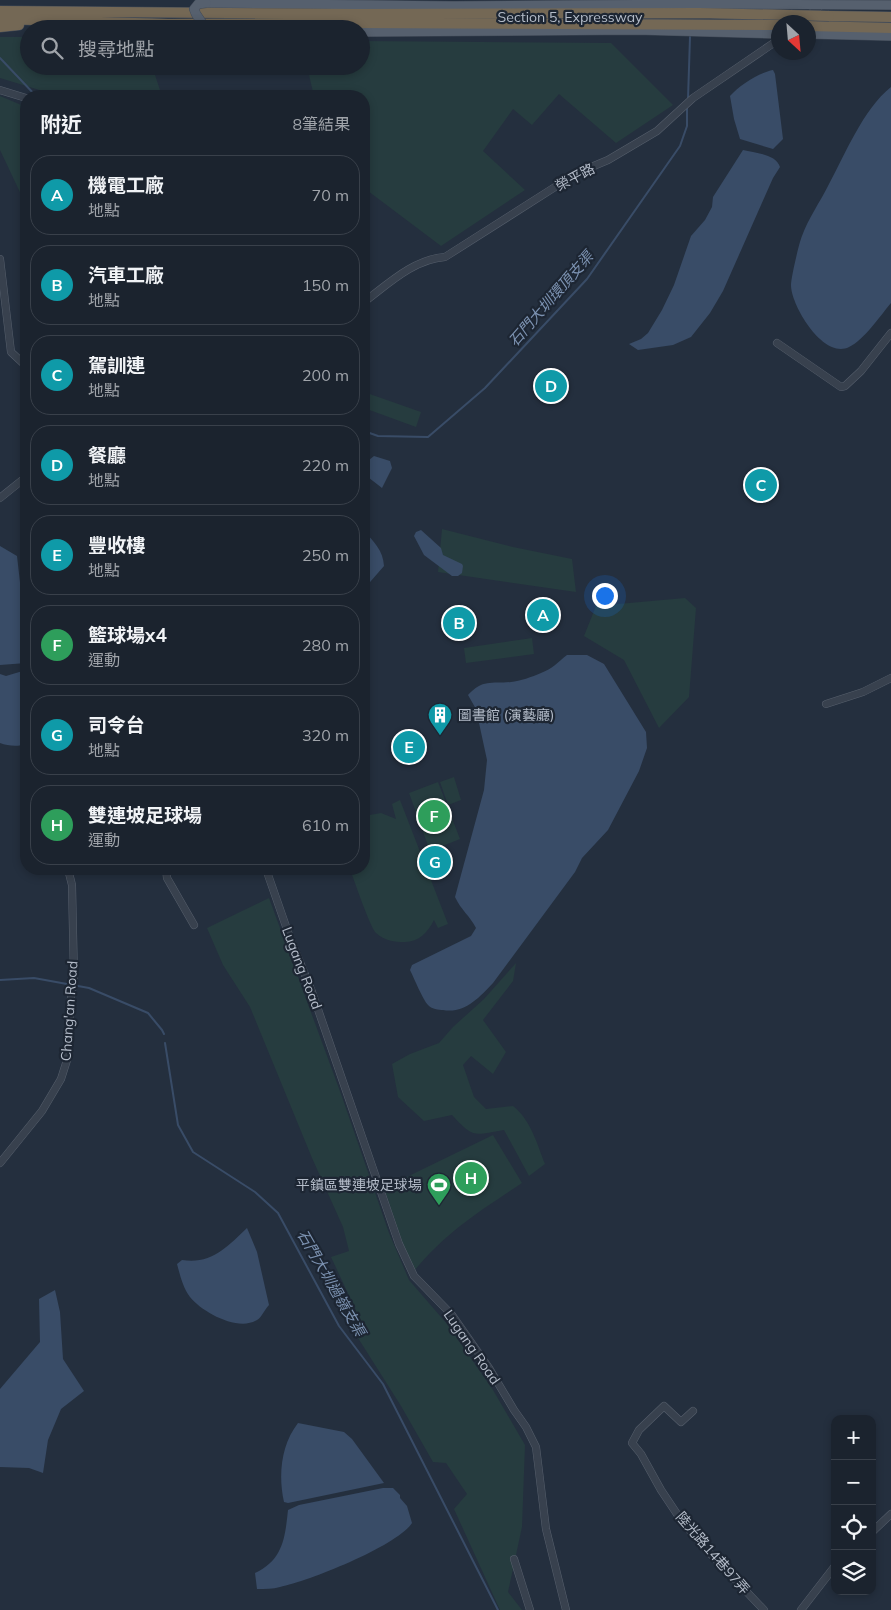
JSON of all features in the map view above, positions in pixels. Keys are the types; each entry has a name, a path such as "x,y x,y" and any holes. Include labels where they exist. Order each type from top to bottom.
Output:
{"highway":[{"path":"0,5 53,17"},
{"path":"0,11 84,20"},
{"path":"0,19 119,12 691,18 771,24"},
{"path":"370,23 791,15 891,17"},
{"path":"40,20 53,17"},
{"path":"0,26 20,25"},
{"path":"816,26 891,28"}],"main road":[{"name":"Section 5, Expressway","path":"200,20 194,9 198,4 206,3 454,6 825,2 891,5"},
{"name":"Section 5, Expressway","path":"370,32 637,30 771,34"},
{"path":"816,34 891,36"}],"street":[{"path":"809,15 825,2"},
{"name":"榮平路","path":"370,298 408,269 432,258 445,257 577,173 608,160 657,131 692,98 771,45"},
{"path":"0,90 20,96"},
{"path":"0,258 11,352 20,360"},
{"path":"777,343 841,387 846,386 861,371 891,333"},
{"path":"0,498 20,482"},
{"path":"826,704 863,692 891,678"},
{"name":"Chang'an Road","path":"0,1163 42,1111 61,1079 68,1057 74,978 72,885 70,875"},
{"path":"167,875 194,925"},
{"name":"Lugang Road","path":"268,875 315,1001 399,1244 414,1276 452,1315 489,1368 526,1427 536,1447 546,1529 566,1610"},
{"name":"陸光路14巷97弄","path":"693,1411 681,1422 664,1406 639,1430 632,1443 641,1454 661,1490 681,1520 702,1545 764,1610"},
{"path":"876,1528 891,1514"},
{"path":"514,1559 530,1610"},
{"path":"801,1610 831,1571"}],"green space":[{"path":"0,37 20,37 20,75 155,75 160,90 39,90 0,78"},
{"path":"370,41 611,43 673,105 616,143 559,94 532,125 513,109 483,151 525,190 441,246 370,193 370,90 313,90 309,75 370,75"},
{"path":"0,96 20,104 20,192 0,150"},
{"path":"370,394 421,412 416,427 370,410"},
{"path":"442,529 513,547 572,559 576,592 438,572"},
{"path":"685,598 696,608 689,697 659,728 624,660 584,636 596,606"},
{"path":"532,638 534,654 466,663 464,648"},
{"path":"454,777 461,800 448,805 440,782"},
{"path":"438,782 460,839 430,851 409,793"},
{"path":"400,800 448,924 438,928 434,920 422,936 410,942 397,942 383,938 376,933 366,913 352,875 370,875 370,815 381,813 396,819 392,804"},
{"path":"269,898 341,1094 389,1233 409,1280 447,1324 493,1390 525,1445 522,1527 508,1592 522,1610 500,1610 454,1509 467,1494 446,1463 433,1462 401,1406 358,1338 360,1319 331,1257 349,1251 343,1227 312,1158 250,1007 223,965 207,928"},
{"path":"516,963 513,981 483,1020 506,1052 493,1074 471,1056 463,1065 474,1097 486,1109 513,1106 529,1125 545,1164 529,1176 504,1130 480,1134 470,1132 452,1115 424,1121 398,1097 392,1064 410,1054 439,1043 453,1027 484,999"},
{"name":"平鎮區雙連坡足球場","path":"493,1135 522,1183 452,1233 414,1271 384,1188"}],"water":[{"path":"773,70 783,139 773,149 740,139 730,96 750,80"},
{"path":"891,87 891,303 872,327 855,344 839,349 829,346 820,339 803,317 792,294 791,285 794,268 805,230 855,133 872,107"},
{"path":"743,150 770,157 780,167 773,178 723,291 710,313 691,337 673,345 638,350 629,344 641,339 648,333 662,310 674,285 691,236 705,220 712,207 713,197"},
{"path":"374,456 390,461 392,468 382,488 370,479 370,459"},
{"path":"421,530 441,548 443,555 462,564 462,573 458,576 452,576 424,555 414,536 416,532"},
{"path":"370,538 380,551 384,566 370,582"},
{"path":"0,546 17,556 20,582 20,663 0,665"},
{"path":"567,655 587,655 604,664 646,732 647,748 639,771 608,830 582,858 575,872 493,983 471,1004 458,1010 451,1011 433,1008 426,1002 419,989 410,970 412,965 471,936 476,928 455,897 484,790 487,760 476,709 468,695 483,684 526,679 552,667"},
{"path":"20,672 20,745 16,746 0,743 0,674 6,676"},
{"path":"247,1228 257,1252 269,1305 257,1320 240,1324 221,1319 196,1303 185,1290 177,1264 182,1260 202,1260 218,1253"},
{"path":"55,1290 60,1312 63,1359 84,1391 61,1409 48,1440 43,1473 29,1468 0,1467 0,1389 40,1342 39,1299"},
{"path":"298,1423 344,1432 352,1439 384,1483 288,1503 284,1502 281,1481 282,1461 288,1441"},
{"path":"383,1488 393,1488 407,1506 412,1523 403,1532 371,1552 311,1578 272,1589 257,1589 255,1573 272,1562 277,1555 284,1539 288,1510 299,1505"}],"waterway":[{"name":"石門大圳環頂支渠","path":"688,99 690,37"},
{"name":"石門大圳環頂支渠","path":"0,58 30,90"},
{"name":"石門大圳環頂支渠","path":"370,433 378,436 428,437 485,388 587,279 680,146 687,126 687,106"},
{"name":"石門大圳過嶺支渠","path":"0,980 34,978 89,988 148,1013 164,1034"},
{"name":"石門大圳過嶺支渠","path":"165,1043 178,1125 193,1152 255,1192 278,1213 339,1326 383,1384 498,1610"}],"place":[{"name":"餐廳","path":"551,386"},
{"name":"駕訓連","path":"761,485"},
{"name":"機電工廠","path":"543,615"},
{"name":"汽車工廠","path":"459,623"},
{"name":"圖書館 (演藝廳)","path":"440,736"},
{"name":"豐收樓","path":"409,747"},
{"name":"籃球場x4","path":"434,816"},
{"name":"司令台","path":"435,862"},
{"name":"雙連坡足球場","path":"471,1178"},
{"name":"平鎮區雙連坡足球場","path":"439,1206"}]}
